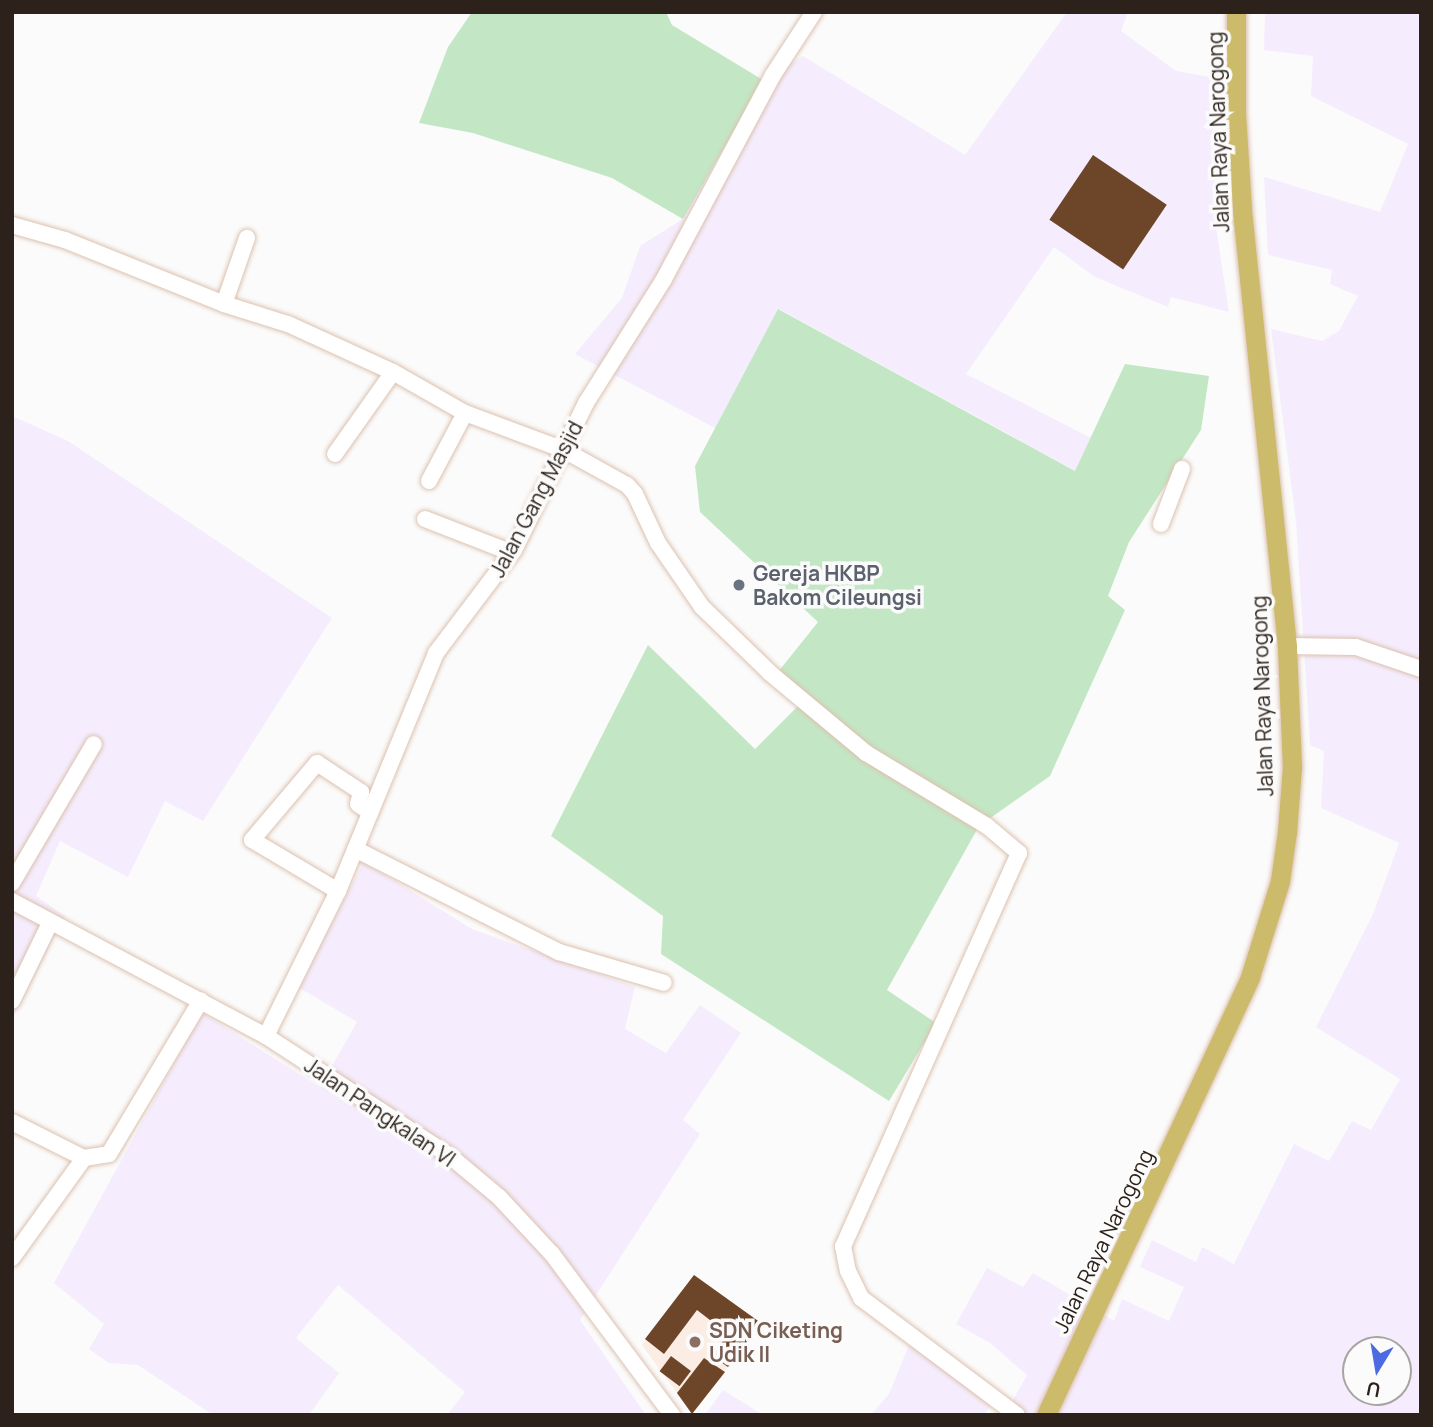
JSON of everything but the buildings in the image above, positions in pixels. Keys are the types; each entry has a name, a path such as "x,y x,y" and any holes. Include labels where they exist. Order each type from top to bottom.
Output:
{"main road":[{"name":"Jalan Raya Narogong","path":"1046,1415 1170,1153 1265,934 1287,832 1292,767 1287,646 1242,209 1236,113 1236,12"}],"street":[{"name":"Jalan Gang Masjid","path":"266,1036 338,891 436,653 512,553 562,449 664,279 773,75 814,12"},
{"path":"12,213 19,226 224,304 288,324 393,372 464,413 562,449 635,494 658,543 702,607 770,673 866,753 987,826 1019,853 844,1246 848,1270 861,1298 1017,1415"},
{"path":"224,304 247,238"},
{"path":"335,454 393,372"},
{"path":"429,481 464,413"},
{"path":"1161,524 1182,469"},
{"path":"425,519 512,553"},
{"path":"1287,646 1356,648 1421,669"},
{"path":"12,883 94,744"},
{"path":"338,891 252,840 317,763 361,792 358,804 370,812"},
{"path":"355,849 559,952 664,982"},
{"name":"Jalan Pangkalan VI","path":"12,901 266,1036 450,1156 499,1198 552,1254 672,1415"},
{"path":"12,1001 50,923"},
{"path":"12,1122 84,1158 109,1154 201,1000"},
{"path":"12,1258 84,1158"}],"shaded area":[{"path":"1067,12 1128,12 1121,31 1176,71 1217,78 1214,214 1229,312 1171,297 1168,307 1095,277 1054,247 966,374 1091,438 1076,471 779,309 715,428 575,354 622,298 640,246 683,219 763,80 803,56 965,155"},
{"path":"1265,12 1421,12 1421,1415 1017,1415 1009,1407 1027,1375 990,1343 956,1324 987,1268 1023,1287 1033,1273 1114,1321 1122,1299 1169,1321 1184,1287 1140,1267 1152,1240 1196,1262 1202,1247 1234,1264 1294,1144 1329,1161 1352,1121 1371,1130 1400,1079 1316,1027 1373,914 1399,843 1321,808 1324,751 1310,745 1296,521 1271,329 1322,341 1339,331 1358,296 1330,284 1332,270 1268,255 1264,177 1380,212 1408,144 1311,96 1313,56 1264,50"},
{"path":"12,416 68,441 332,618 203,821 165,801 128,877 60,841 36,896 65,916 12,1020"},
{"path":"364,862 472,929 635,987 625,1029 666,1053 700,1005 741,1033 683,1120 700,1134 580,1320 646,1415 447,1415 465,1392 338,1285 296,1338 339,1373 309,1415 213,1415 138,1365 109,1363 89,1349 104,1324 54,1283 202,1013 320,1087 357,1022 298,987"},
{"name":"SDN Ciketing Udik II","path":"694,1275 761,1323 692,1414 642,1345"},
{"path":"911,1340 995,1399 984,1415 871,1415 889,1394"},
{"path":"723,1390 763,1415 705,1415"}],"green space":[{"path":"472,12 666,12 672,25 763,80 683,219 612,178 473,133 419,123 448,47"},
{"path":"778,309 1075,471 1125,364 1209,376 1201,430 1129,542 1108,596 1125,610 1050,776 979,826 887,990 936,1023 889,1101 661,954 663,916 551,836 648,645 755,749 801,703 778,672 818,622 700,512 695,466"}],"place":[{"name":"Gereja HKBP Bakom Cileungsi","path":"739,585"},
{"name":"SDN Ciketing Udik II","path":"695,1342"}]}
